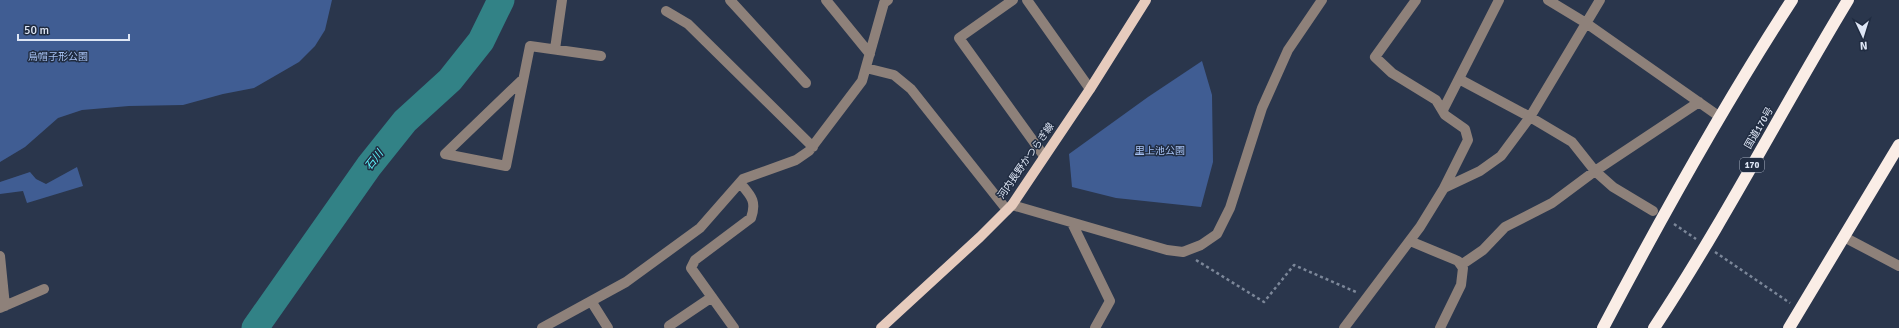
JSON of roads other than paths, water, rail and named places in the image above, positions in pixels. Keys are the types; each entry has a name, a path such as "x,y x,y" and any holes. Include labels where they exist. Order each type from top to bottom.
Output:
{"highway":[{"path":"1602,328 1657,214 1792,0"},
{"name":"国道170号","path":"1654,328 1706,245 1848,0"},
{"path":"1789,328 1899,145"}],"main road":[{"name":"河内長野かつらぎ線","path":"881,328 980,237 1009,207 1090,89 1146,0"}],"street":[{"path":"556,49 562,0"},
{"path":"730,0 806,83"},
{"path":"826,0 870,54"},
{"path":"542,328 626,282 700,228 743,179 796,160 809,151 862,81 884,3 888,0"},
{"path":"1013,0 959,38 1044,156"},
{"path":"1027,0 1090,89"},
{"path":"866,68 894,75 911,89 1009,207 1167,250 1183,252 1201,245 1216,234 1230,208 1262,108 1285,57 1322,0"},
{"path":"1344,328 1420,227 1444,188 1468,140 1465,129 1445,115 1436,100 1392,73 1376,57 1416,0"},
{"path":"1443,110 1499,0"},
{"path":"1548,0 1586,23 1720,116"},
{"path":"1444,188 1480,171 1501,156 1530,117 1600,0"},
{"path":"666,11 688,24 813,147"},
{"path":"523,79 445,154 506,166 530,46 601,56"},
{"path":"1459,79 1530,117 1572,142 1595,171 1613,187 1657,214"},
{"path":"1461,265 1483,250 1506,227 1552,203 1595,171 1699,102"},
{"path":"734,328 692,268 695,260 750,218 754,209 753,199 740,183"},
{"path":"1072,223 1110,301 1096,328"},
{"path":"1844,237 1899,266"},
{"path":"1410,241 1458,261 1464,268 1461,285 1440,328"},
{"path":"0,256 2,307 44,289"},
{"path":"669,326 712,297"},
{"path":"590,301 608,328"}],"waterway":[{"name":"石川","path":"255,328 369,166 405,121 450,80 481,41 501,0"}],"park label":[{"name":"烏帽子形公園","path":"58,57"},
{"name":"里上池公園","path":"1160,151"}]}
